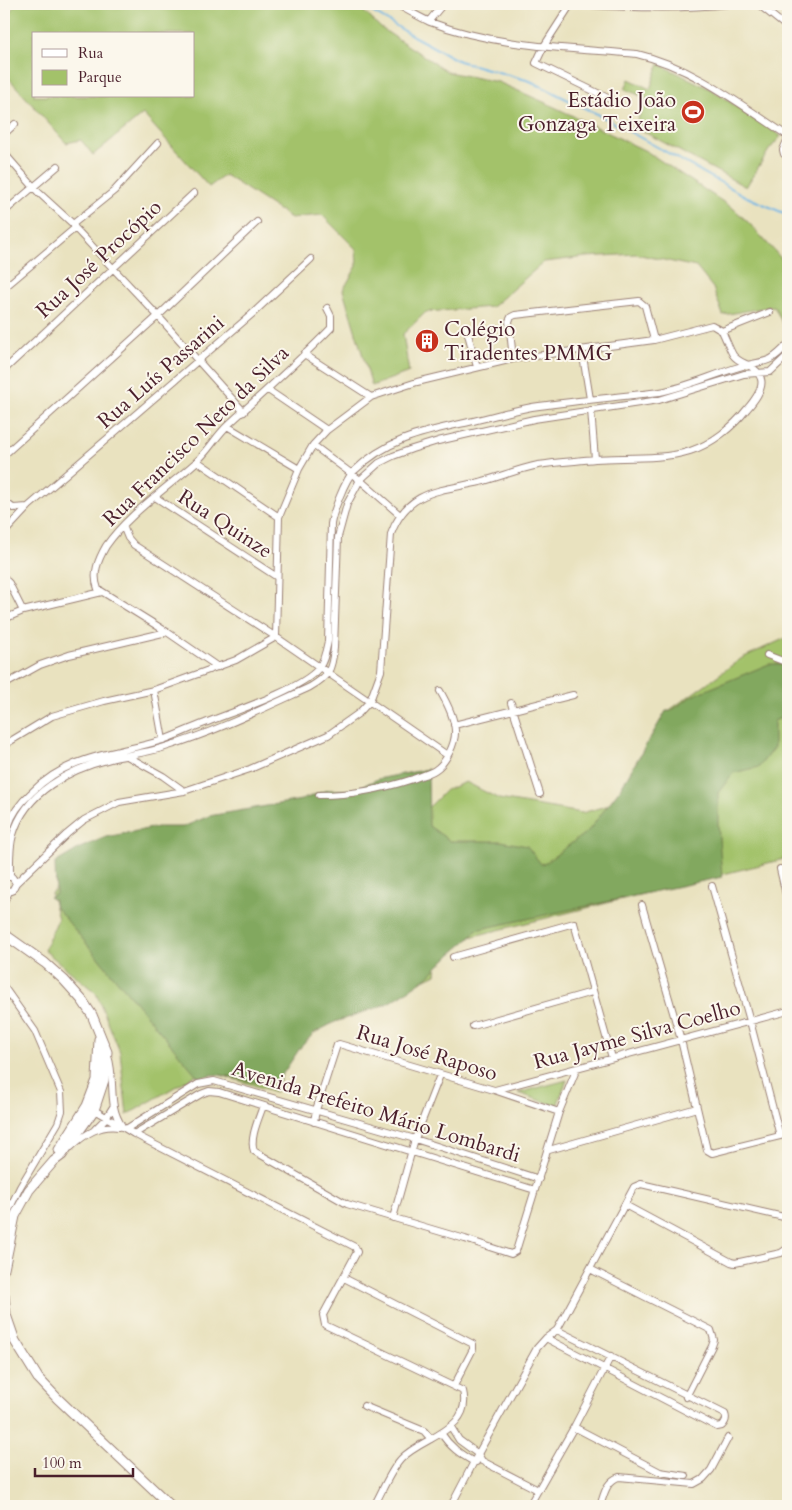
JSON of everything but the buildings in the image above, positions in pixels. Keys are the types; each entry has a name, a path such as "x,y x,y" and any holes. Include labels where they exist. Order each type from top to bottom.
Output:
{"main road":[{"path":"4,934 38,958 64,980 82,1000 92,1015 107,1052 104,1080 91,1108 62,1155 54,1161 30,1190 14,1216 4,1269"},
{"path":"54,1161 57,1153 91,1108 97,1080 100,1033"},
{"path":"4,1295 6,1315 15,1341 38,1378 171,1506"}],"street":[{"path":"396,4 429,21 463,32 544,46 637,54 668,63 714,86 788,137 782,150 788,157"},
{"path":"429,21 443,4"},
{"path":"614,101 538,65 536,62 571,4 728,4"},
{"path":"758,4 788,28"},
{"path":"4,134 14,124"},
{"path":"4,288 114,191 158,143"},
{"path":"4,153 33,186 74,226 112,269 158,316 244,412"},
{"path":"4,212 58,166"},
{"name":"Rua José Procópio","path":"4,370 194,193"},
{"path":"4,455 158,316 257,222"},
{"name":"Rua Luís Passarini","path":"4,533 29,506 252,315 311,259"},
{"path":"513,359 509,321 511,317 515,316 639,300 645,306 654,340"},
{"name":"Rua Francisco Neto da Silva","path":"102,592 96,584 95,570 106,546 123,526 198,461 227,426 268,390 331,328 331,316 327,308"},
{"path":"722,331 770,312"},
{"path":"4,901 6,891 14,889 16,883 84,820 119,802 184,791 250,770 302,748 343,726 370,701 381,671 391,534 400,515 415,501 427,493 496,478 538,466 690,451 705,445 730,427 755,400 762,384 761,377 750,365 734,356 722,331 712,325 654,340 513,359 417,382 371,397 327,430 313,445 299,469 279,517 276,637"},
{"path":"466,327 477,367"},
{"path":"4,861 6,838 11,819 21,803 51,776 84,759 163,740 287,690 314,674 325,654 328,641 331,524 333,512 351,474 387,446 413,435 537,406 661,391 686,385 740,366 770,360 777,356 788,344"},
{"path":"582,350 590,399"},
{"path":"304,354 371,397"},
{"path":"16,883 14,879 7,877 12,836 19,818 29,804 46,788 84,766 162,748 226,725 323,680 328,674 333,659 338,537 347,504 360,480 379,463 412,449 534,419 659,400 744,374 770,372 788,354"},
{"path":"268,390 327,430"},
{"path":"591,410 595,460"},
{"path":"227,426 299,469"},
{"path":"313,445 360,480 400,515"},
{"path":"198,461 279,517"},
{"name":"Rua Quinze","path":"155,497 277,577"},
{"path":"4,501 13,508 29,506"},
{"path":"123,526 128,538 134,545 276,637 447,755"},
{"path":"4,578 9,583 23,611"},
{"path":"4,619 23,611 102,592 167,632 218,667"},
{"path":"4,685 40,665 69,655 167,632"},
{"path":"4,735 6,743 52,716 104,700 154,690 218,667 236,660 276,637"},
{"path":"767,655 788,663"},
{"path":"154,690 163,740"},
{"path":"319,795 362,792 397,784 434,771 443,764 453,742 455,731 448,706 440,691"},
{"path":"454,725 512,706 573,694"},
{"path":"512,706 540,794"},
{"path":"127,756 163,776 184,791"},
{"path":"4,812 11,819"},
{"path":"780,869 788,903"},
{"path":"712,886 780,1136"},
{"path":"642,905 681,1040 706,1148 712,1153 788,1134"},
{"path":"453,957 574,923 612,1058"},
{"path":"4,987 35,1031 60,1092 62,1111 58,1123 20,1187 4,1220"},
{"path":"473,1026 592,992"},
{"name":"Rua Jayme Silva Coelho","path":"494,1090 788,1011"},
{"name":"Rua José Raposo","path":"316,1110 337,1045 342,1044 494,1090 559,1112"},
{"path":"107,1052 111,1070 113,1106 118,1120 125,1128"},
{"path":"263,1106 255,1131 252,1147 254,1151 347,1204 511,1254 516,1252 549,1150 559,1112 577,1068"},
{"path":"393,1218 415,1139 440,1075"},
{"name":"Avenida Prefeito Mário Lombardi","path":"125,1128 198,1084 214,1081 415,1139 539,1179"},
{"path":"198,1084 201,1094"},
{"name":"Avenida Prefeito Mário Lombardi","path":"134,1134 201,1094 210,1091 218,1092 536,1190"},
{"path":"62,1155 80,1138 95,1129 106,1118 113,1106"},
{"path":"91,1108 134,1134 356,1247 358,1252 323,1315 325,1325 463,1391 465,1400 460,1415 451,1426 411,1451 399,1461 374,1506"},
{"path":"549,1150 698,1108"},
{"path":"314,1122 316,1110"},
{"path":"95,1129 108,1126 125,1128"},
{"path":"451,1506 537,1348 557,1330 634,1187 642,1184 788,1218"},
{"path":"624,1205 731,1262 735,1263 781,1253 788,1248"},
{"path":"4,1224 14,1216"},
{"path":"590,1269 711,1330 714,1340 712,1346 686,1396"},
{"path":"344,1278 473,1344 473,1349 454,1386"},
{"path":"546,1338 605,1367 717,1427 722,1426 726,1421 725,1414 557,1330"},
{"path":"529,1506 574,1427 610,1356"},
{"path":"364,1406 424,1431 431,1439"},
{"path":"451,1426 459,1440 478,1454 482,1460 538,1490"},
{"path":"574,1427 660,1472 686,1476"},
{"path":"441,1433 449,1445 458,1453 474,1462 482,1460"},
{"path":"600,1506 609,1483 619,1477 694,1484 703,1479 711,1470 728,1438"}],"green space":[{"path":"16,4 356,4 381,28 448,72 498,82 546,103 646,151 734,209 788,266 788,330 787,333 774,306 723,315 713,288 696,267 636,254 544,262 492,307 426,312 403,334 409,372 372,386 343,290 357,266 356,249 322,215 291,218 225,175 209,187 143,114 93,155 81,140 66,143 4,73 4,18"},
{"name":"Estádio João Gonzaga Teixeira","path":"659,64 712,90 781,136 769,150 746,187 635,127 646,98 625,89 629,79 650,89"},
{"path":"788,637 788,858 466,938 439,950 436,974 385,999 333,1021 290,1048 276,1092 204,1070 127,1115 120,1052 96,993 44,950 58,919 51,893 61,885 417,819 446,790 466,782 499,799 582,813 643,795 671,709 742,658"},
{"path":"769,664 788,664 788,715 774,721 774,747 759,767 733,773 718,793 722,877 476,930 470,938 426,978 400,996 384,1005 335,1022 314,1033 300,1048 280,1078 273,1081 258,1083 216,1075 199,1078 54,905 54,900 49,897 56,894 55,863 80,848 106,837 157,827 183,827 209,816 301,800 327,790 353,790 378,779 428,769 429,826 450,841 501,841 527,846 541,864 548,861 589,830 620,789 666,711 671,711 692,696"},
{"path":"567,1080 557,1106 518,1093"}],"waterway":[{"path":"359,4 459,61 530,81 605,118 747,197 788,215"}],"place":[{"name":"Estádio João Gonzaga Teixeira","path":"693,112"},
{"name":"Colégio Tiradentes PMMG","path":"427,341"}]}
